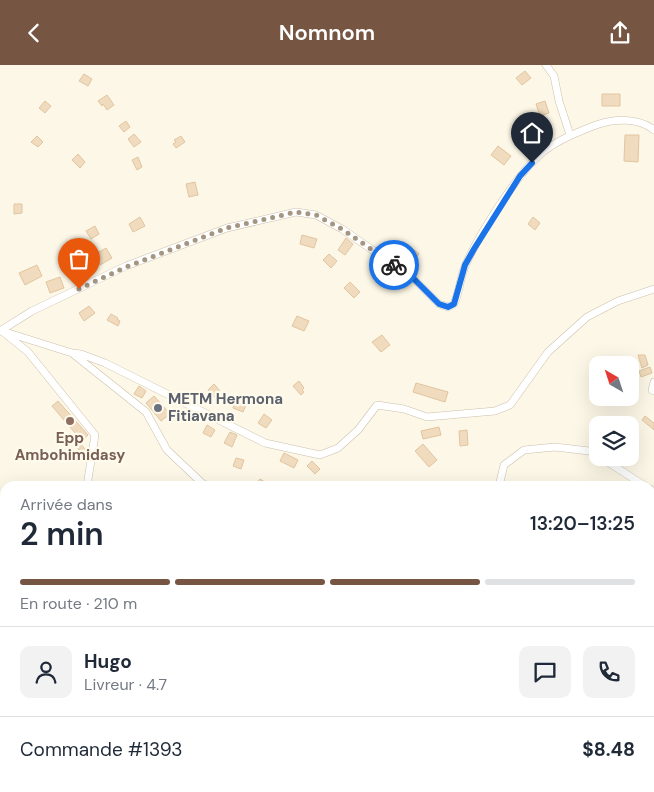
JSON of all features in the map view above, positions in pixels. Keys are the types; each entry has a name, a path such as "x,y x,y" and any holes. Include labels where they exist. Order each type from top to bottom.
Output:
{"street":[{"path":"546,65 554,76 559,101 570,135"},
{"path":"1,331 32,311 126,267 227,228 296,212 316,215 342,229 413,278 439,304 448,307 454,304 465,265 474,249 520,176 544,151 570,135 606,121 630,120 654,129"},
{"path":"1,331 72,353 82,354 105,363 265,443 320,455 338,448 358,430 377,405 404,409 426,417 496,411 510,405 548,352 587,317 618,301 654,289"},
{"path":"1,331 28,352 95,435 88,481"},
{"path":"72,353 146,411 167,450 200,481"},
{"path":"654,382 652,390 654,391"},
{"path":"500,481 504,465 524,450 555,447 589,452"},
{"path":"613,466 637,481"}],"building":[{"path":"525,71 531,78 522,85 516,78"},
{"path":"84,74 92,79 88,86 79,81"},
{"path":"602,94 620,94 620,106 602,106"},
{"path":"107,95 114,105 107,110 98,101"},
{"path":"45,101 51,106 45,113 39,108"},
{"path":"545,101 549,113 540,116 536,104"},
{"path":"126,121 130,127 124,132 119,126"},
{"path":"533,127 541,136 529,148 520,138"},
{"path":"134,134 141,142 134,147 128,139"},
{"path":"625,135 639,135 638,162 624,161"},
{"path":"37,136 43,142 38,147 31,142"},
{"path":"181,136 185,142 176,148 173,144 176,142 174,140"},
{"path":"498,146 511,156 504,165 491,155"},
{"path":"78,154 85,162 80,168 72,160"},
{"path":"138,157 142,167 137,170 132,160"},
{"path":"195,182 198,195 189,197 186,184"},
{"path":"14,204 22,204 22,213 14,214"},
{"path":"140,217 145,226 133,232 129,224"},
{"path":"533,217 540,223 535,230 528,224"},
{"path":"95,226 99,234 91,239 86,231"},
{"path":"302,235 317,239 314,248 300,244"},
{"path":"346,238 353,244 345,255 338,250"},
{"path":"407,244 419,254 414,260 402,250"},
{"path":"106,248 112,258 100,265 94,255"},
{"path":"329,254 337,261 331,268 323,260"},
{"path":"37,265 42,276 25,285 19,273"},
{"path":"60,277 64,288 50,293 46,282"},
{"path":"350,282 360,292 354,298 344,288"},
{"path":"89,306 95,313 84,321 79,313"},
{"path":"111,314 120,321 118,326 107,320"},
{"path":"297,316 309,321 304,331 292,326"},
{"path":"382,335 390,345 381,352 372,342"},
{"path":"645,355 648,365 642,368 638,356"},
{"path":"650,367 652,373 641,377 639,371"},
{"path":"299,381 304,388 302,390 304,392 301,395 293,386"},
{"path":"416,383 448,392 445,402 413,392"},
{"path":"214,384 220,391 214,397 208,390"},
{"path":"139,386 146,391 142,398 134,394"},
{"name":"METM Hermona Fitiavana","path":"154,396 170,414 161,421 146,403"},
{"name":"Epp Ambohimidasy","path":"58,401 88,435 82,441 52,406"},
{"path":"235,401 246,405 243,412 233,408"},
{"path":"264,414 272,420 266,428 258,423"},
{"path":"645,416 654,423 654,430 642,420"},
{"path":"207,425 215,430 211,437 203,433"},
{"path":"439,427 441,435 423,439 421,431"},
{"path":"467,430 468,445 460,446 459,431"},
{"path":"230,432 237,435 232,447 224,443"},
{"name":"Epp Ambohimidasy","path":"76,438 88,453 84,456 72,441"},
{"path":"423,444 437,460 429,467 415,451"},
{"path":"284,453 298,460 294,468 280,461"},
{"path":"236,458 244,460 241,469 233,466"},
{"path":"312,461 320,469 315,474 307,466"}],"way so far":[{"path":"79,289 126,267 227,228 296,212 316,215 342,229 394,265"}],"place":[{"name":"METM Hermona Fitiavana","path":"158,408"},
{"name":"Epp Ambohimidasy","path":"70,421"}],"route":[{"path":"394,265 413,278 439,304 448,307 454,304 465,265 496,212 520,176 532,163"}]}
